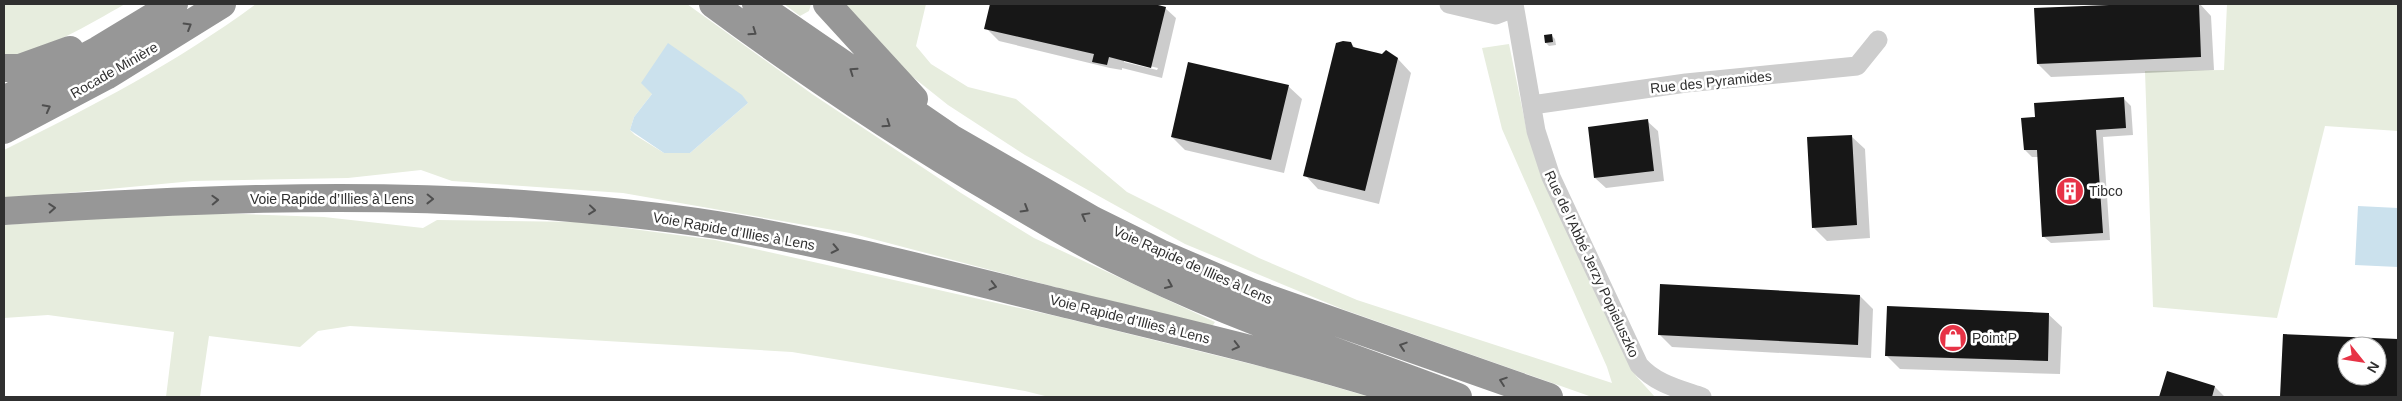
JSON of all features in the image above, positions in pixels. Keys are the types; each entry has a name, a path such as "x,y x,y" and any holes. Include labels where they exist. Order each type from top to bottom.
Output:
{"highway":[{"name":"Rocade Minière","path":"4,100 146,22 174,4"},
{"name":"Rocade Minière","path":"4,130 106,76 222,4"},
{"path":"713,4 832,87 952,166 1035,216 1140,272 1231,312 1458,397"},
{"path":"756,4 951,138"},
{"path":"827,4 951,138"},
{"path":"4,68 20,68 146,22"},
{"name":"Voie Rapide de Illies à Lens","path":"951,138 1084,215 1160,253 1252,293 1549,397"},
{"name":"Voie Rapide d’Illies à Lens","path":"4,211 131,203 324,197 467,200 650,216 719,226 908,266 1292,360 1417,397"}],"street":[{"path":"1450,4 1496,15 1514,6"},
{"name":"Rue de l'Abbé Jerzy Popieluszko","path":"1514,6 1536,131 1551,177 1639,365 1648,375 1662,383 1702,397"},
{"name":"Rue des Pyramides","path":"1532,106 1686,83 1857,66 1878,40"}],"green space":[{"path":"4,4 125,4 52,43 21,55 4,59"},
{"path":"256,4 687,4 812,94 961,193 1034,238 1215,322 1213,325 1200,325 850,233 623,193 452,181 421,170 348,178 193,181 4,199 4,150 70,117 165,65","holes":["652,94 748,103 690,153 664,153 630,130 634,117"]},
{"path":"784,4 811,4 809,11 800,16"},
{"path":"843,4 926,4 916,46 931,64 968,87 1016,99 1127,192 1259,258 1357,300 1612,383 1607,367 1502,129 1482,48 1509,44 1527,132 1627,359 1636,376 1655,397 1592,397 1342,309 1185,244 1025,155 948,105 899,66"},
{"path":"2227,4 2398,4 2398,131 2325,126 2277,318 2153,307 2145,71 2224,70"},
{"path":"190,212 324,217 423,228 437,220 580,222 715,240 1060,317 1283,372 1370,397 1049,397 1025,391 792,352 350,326 318,331 300,347 209,336 200,397 166,397 174,332 48,315 4,318 4,225"}],"water":[{"path":"668,43 742,95 748,103 690,153 664,153 630,130 634,117 652,94 641,83"},
{"path":"2358,206 2398,208 2398,267 2355,265"}],"building":[{"path":"990,4 1154,4 1166,7 1151,68 1109,57 1107,65 1092,62 1094,54 984,29"},
{"path":"2134,4 2199,4 2201,57 2037,64 2034,8"},
{"path":"1552,34 1553,42 1545,43 1544,35"},
{"path":"1343,41 1351,42 1353,47 1382,54 1386,50 1398,58 1365,191 1303,176 1336,43"},
{"path":"1188,62 1289,85 1271,160 1171,137"},
{"name":"Tibco","path":"2124,97 2126,128 2096,130 2103,233 2042,237 2037,150 2024,150 2021,118 2035,117 2034,103"},
{"path":"1648,119 1654,171 1594,178 1588,127"},
{"path":"1852,135 1857,225 1812,228 1807,137"},
{"path":"1660,284 1860,295 1858,345 1658,335"},
{"path":"1887,306 2049,313 2048,361 1885,356"},
{"path":"2283,334 2337,336 2337,386 2387,386 2387,339 2398,339 2398,397 2280,397"},
{"path":"2167,371 2215,386 2212,397 2159,397"}],"place":[{"name":"Tibco","path":"2070,191"},
{"name":"Point P","path":"1953,338"}]}
